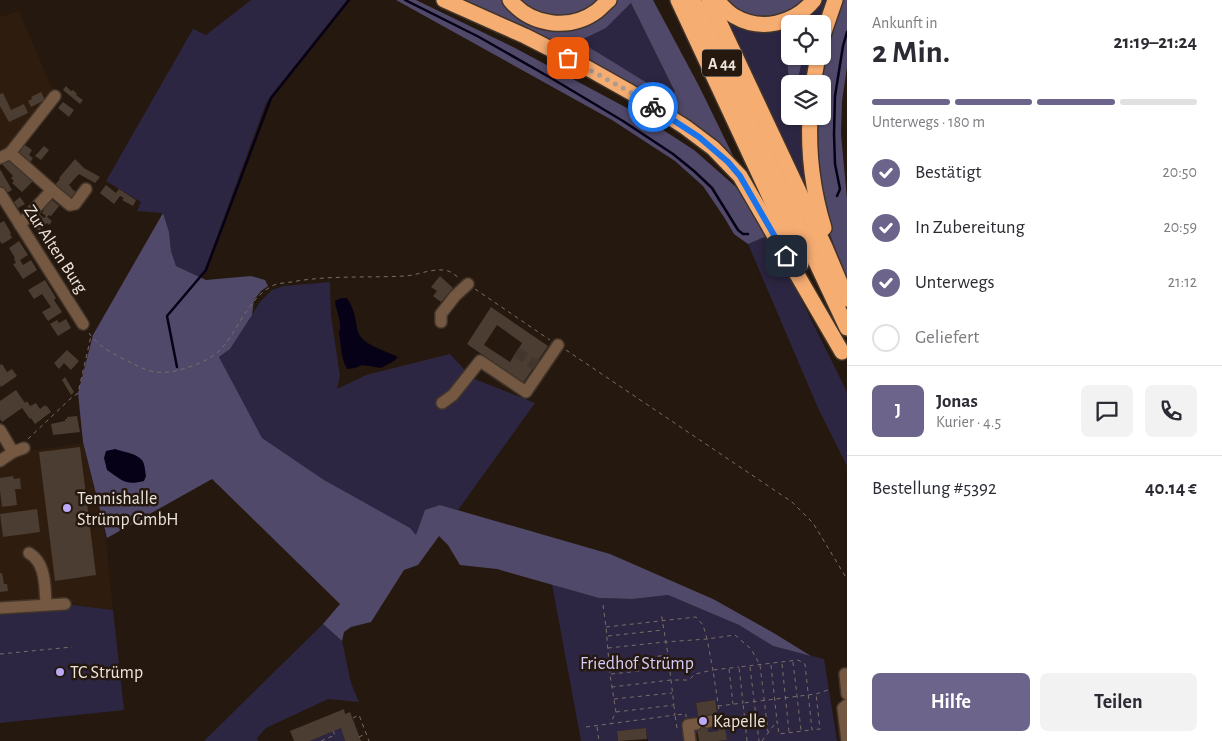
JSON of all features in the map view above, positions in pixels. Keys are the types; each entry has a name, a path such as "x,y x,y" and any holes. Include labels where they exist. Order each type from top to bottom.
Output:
{"highway":[{"path":"444,0 526,36 582,65 630,92 685,127 713,148 740,176 844,358"},
{"path":"510,0 515,7 528,16 546,23 564,24 581,20 597,11 609,0"},
{"path":"669,0 717,83"},
{"name":"A 44","path":"678,0 844,358"},
{"name":"A 44","path":"693,0 847,328"},
{"path":"709,0 847,297"},
{"path":"716,0 732,15 750,23 768,25 785,21 802,13 814,0"},
{"path":"830,15 835,0"},
{"path":"810,125 810,155 818,210 847,297"}],"street":[{"path":"54,96 5,155 70,205 75,204 86,189"},
{"path":"20,225 52,190"},
{"name":"Zur Alten Burg","path":"0,193 4,209 20,225 83,324"},
{"path":"441,322 441,314 455,296 468,284"},
{"path":"442,403 453,395 480,361 526,392 539,367 558,344"},
{"path":"0,430 18,450 0,461"},
{"path":"29,553 40,566 44,578 46,605"},
{"path":"0,608 65,604"},
{"path":"845,674 847,694"},
{"path":"847,705 843,708 847,741"},
{"path":"690,741 688,725 705,722"}],"path":[{"path":"18,450 29,436 78,393 91,336"},
{"path":"603,605 613,700 616,712 610,724"},
{"path":"661,612 677,728"},
{"path":"606,627 696,617 703,626 707,639 720,720 705,722"},
{"path":"607,636 664,630"},
{"path":"608,648 735,635 751,649 760,665 768,732"},
{"path":"0,654 72,647"},
{"path":"609,662 668,655"},
{"path":"612,687 671,680 689,680 695,674 713,670 798,660 804,664 812,730"},
{"path":"793,661 801,731"},
{"path":"782,662 789,732"},
{"path":"771,664 779,734 820,729 816,694"},
{"path":"750,666 759,741"},
{"path":"610,674 669,668"},
{"path":"728,668 734,704"},
{"path":"739,668 748,741"},
{"path":"718,706 816,694 831,689"},
{"path":"613,700 672,693"},
{"path":"616,712 674,705"},
{"path":"586,727 686,714"},
{"path":"353,718 359,715 369,741"},
{"path":"762,741 777,721"},
{"path":"597,726 599,741"},
{"path":"321,741 335,735 333,731"},
{"path":"328,733 330,737"},
{"path":"359,737 366,734"},
{"path":"323,735 325,740"}],"shaded area":[{"path":"396,0 416,0 515,48 640,115 694,150 735,186 769,235 748,244 734,234 703,186 675,161 612,120"},
{"path":"450,0 653,0 699,86 739,168 709,142","holes":["631,3 675,92 670,97 579,41 606,28"]},
{"path":"724,0 804,0 795,8 784,13 761,17 748,15"},
{"path":"841,0 847,0 847,67 842,101 841,134 847,199 847,281 828,229 816,167 816,125 831,125 831,75 821,75 823,65 831,65 831,32"},
{"path":"19,11 54,93 7,151 0,154 0,17"},
{"path":"787,65 801,65 799,75 788,75"},
{"path":"163,213 176,266 206,280 251,276 265,280 268,286 254,300 252,315 230,349 219,357 262,438 324,480 410,528 416,535 425,510 440,505 610,554 713,599 811,656 773,646 739,625 668,595 633,599 599,598 497,569 460,565 448,545 439,536 418,565 404,570 371,622 351,627 344,632 342,641 323,624 340,604 212,479 107,538 83,442 78,393 93,335"},
{"path":"347,298 354,312 357,328 362,339 398,357 394,361 381,368 362,365 347,369 342,352 339,333 340,322 335,301"},
{"path":"0,436 8,447 37,450 83,443 106,538 113,610 65,604 0,608"},
{"path":"115,449 133,454 142,460 146,476 144,481 128,482 107,470 104,458 106,451"}],"green space":[{"path":"251,0 347,0 266,103 205,269 200,277 176,266 163,213 137,211 141,202 106,181 193,29 206,35"},
{"path":"819,0 832,0 826,15 802,15"},
{"path":"631,3 675,92 670,97 578,41 606,28"},
{"path":"724,14 781,23 781,65 787,65 788,75 781,75 781,125 807,125 811,205"},
{"path":"801,65 813,65 811,75 799,75"},
{"path":"769,235 847,392 847,466 818,408 748,244"},
{"path":"330,282 331,316 340,376 337,389 366,375 450,354 472,378 535,403 458,510 440,505 416,535 324,480 261,438 219,357 230,349 260,302 272,290 284,286"},
{"name":"Friedhof Strümp","path":"552,584 599,598 633,599 668,595 739,625 773,646 824,659 837,741 718,741 727,740 724,723 718,724 719,731 708,732 707,720 717,712 715,700 696,703 699,721 698,733 684,736 684,741 648,741 646,728 617,731 618,741 581,741"},
{"name":"TC Strümp","path":"65,604 113,610 124,710 0,723 0,608"},
{"path":"323,624 342,641 351,683 359,702 328,699 266,728 257,738 258,741 204,741"},
{"path":"341,728 345,741 310,741"}],"building":[{"path":"66,86 83,100 80,104 63,90"},
{"path":"41,92 45,100 31,107 28,101 32,99 31,97"},
{"path":"3,93 11,110 24,104 28,113 9,122 0,106 0,94"},
{"path":"63,102 74,110 69,117 58,108"},
{"path":"22,143 32,150 29,155 33,158 29,164 14,153"},
{"path":"44,146 49,150 41,160 35,156"},
{"path":"10,157 34,180 22,192 12,183 14,181 11,178 13,176 2,164"},
{"path":"75,159 84,168 100,177 95,183 79,174 69,185 79,195 73,202 54,186"},
{"path":"0,169 12,190 5,194 0,188"},
{"path":"106,185 116,193 119,189 136,200 133,206 122,200 124,198 120,196 114,204 100,193"},
{"path":"20,197 25,204 18,208 14,202"},
{"path":"50,198 59,206 51,216 47,217 52,221 49,225 47,223 39,231 29,222 38,213 44,218 46,216 42,213 44,210 41,208"},
{"path":"4,221 12,238 2,244 0,241 0,223"},
{"path":"19,241 28,255 20,260 23,265 31,260 37,270 23,279 13,264 16,263 15,258 9,248"},
{"path":"440,276 453,288 441,302 433,296 437,291 431,287"},
{"path":"45,280 62,312 48,321 42,312 51,307 42,294 34,299 28,290"},
{"path":"491,307 548,346 523,383 467,344","holes":["497,325 522,343 510,362 484,345"]},
{"path":"66,319 71,328 58,336 50,324 57,320 59,323"},
{"path":"67,350 79,361 71,370 64,363 59,369 54,363"},
{"path":"2,364 7,372 12,369 17,376 1,387 0,365"},
{"path":"65,377 74,392 71,395 62,380"},
{"path":"16,390 25,403 27,401 30,406 36,403 40,409 45,405 51,412 35,424 22,408 2,422 0,419 0,401"},
{"path":"77,416 80,432 53,435 51,424 65,421 67,417"},
{"name":"Tennishalle Strümp GmbH","path":"80,447 96,575 55,581 39,452"},
{"path":"13,476 14,479 20,478 21,489 15,489 17,505 2,507 0,478"},
{"path":"37,509 40,532 3,537 0,514"},
{"path":"0,573 2,573 4,584 7,584 8,591 0,592"},
{"name":"Kapelle","path":"715,700 717,719 707,720 708,732 719,731 718,724 724,723 727,740 699,741 696,722 699,721 696,703"},
{"path":"344,709 345,714 350,712 361,741 345,741 341,728 310,741 294,741 290,731"},
{"path":"646,728 647,739 618,741 617,731"}],"waterway":[{"path":"177,367 167,316 206,270 271,98 349,0"},
{"path":"405,0 479,37 551,78 623,121 673,154 712,188 738,230 743,234 748,234"},
{"path":"837,196 840,189 835,164 835,96 847,32"}],"tunnel":[{"path":"516,352 536,365"}],"way so far":[{"path":"568,58 630,92 653,107"}],"place":[{"name":"Tennishalle Strümp GmbH","path":"67,508"},
{"name":"TC Strümp","path":"60,672"},
{"name":"Kapelle","path":"703,721"}],"route":[{"path":"653,107 699,137 728,162 740,176 786,256"}]}
